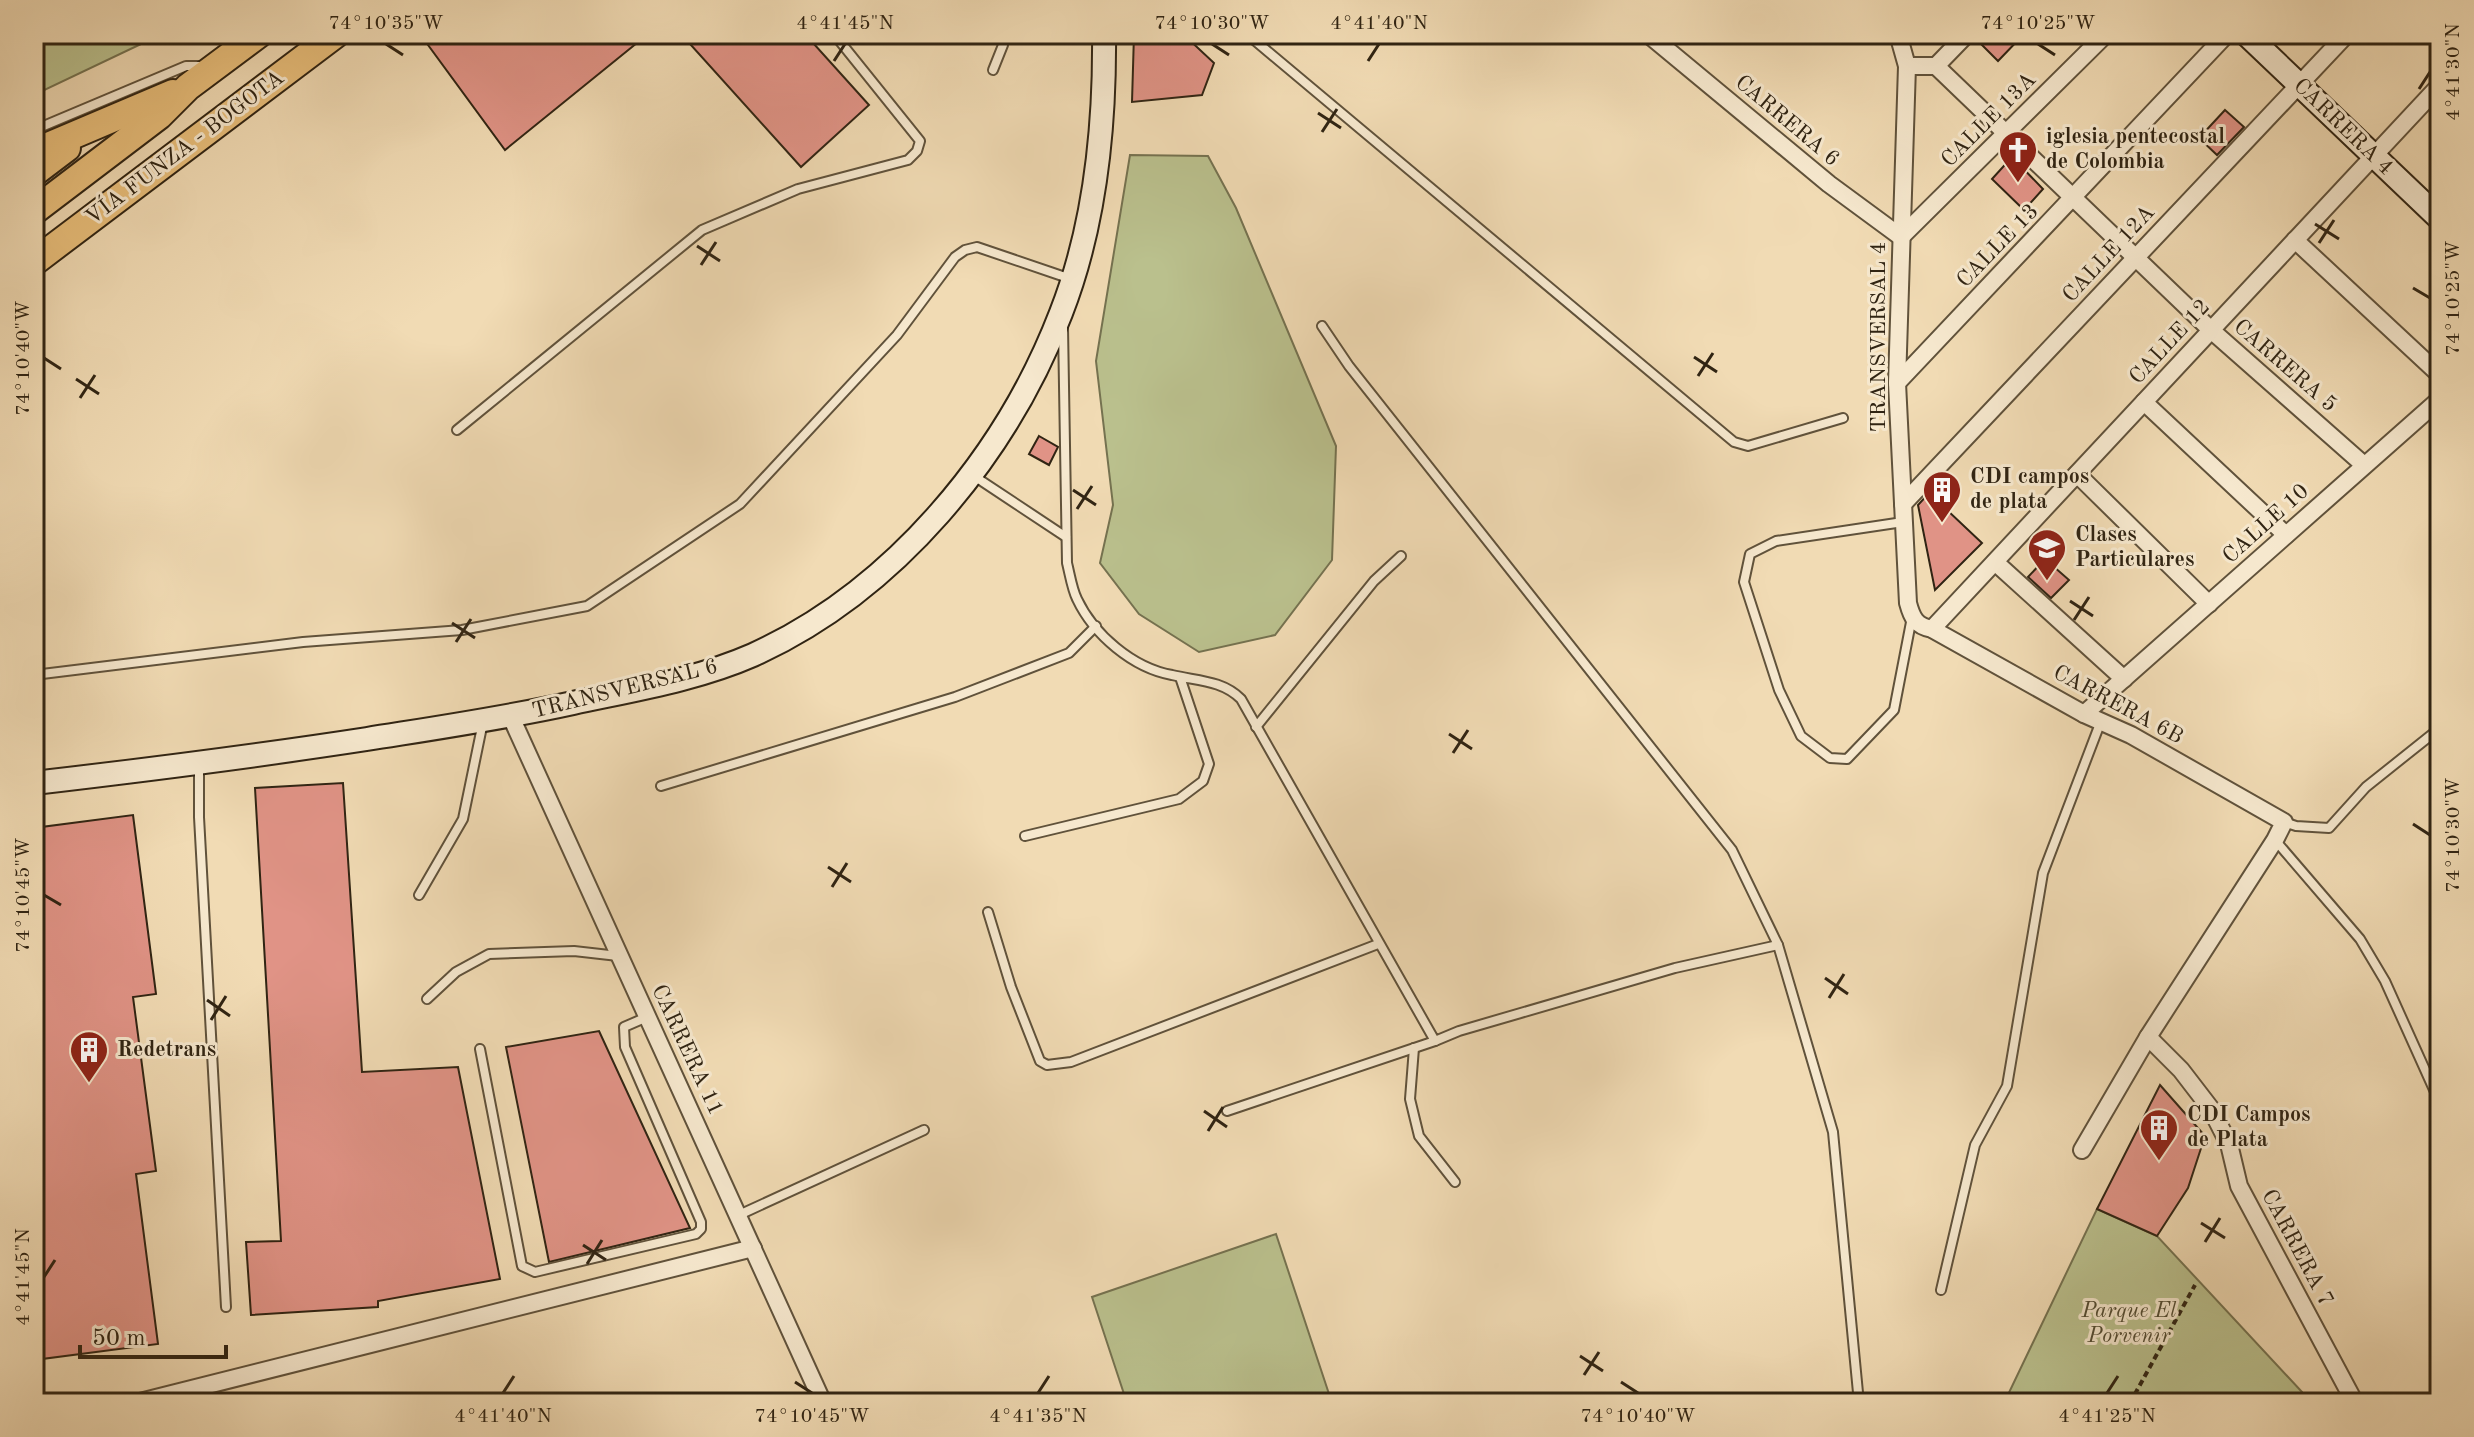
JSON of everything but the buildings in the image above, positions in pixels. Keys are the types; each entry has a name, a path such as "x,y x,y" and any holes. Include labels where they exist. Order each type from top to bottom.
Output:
{"main road":[{"path":"34,211 159,116 188,87 259,34"},
{"name":"VÍA FUNZA - BOGOTA","path":"34,262 336,34"},
{"path":"34,152 188,87"},
{"path":"34,193 154,101"},
{"path":"34,173 96,126"}],"street":[{"name":"TRANSVERSAL 6","path":"34,783 199,764 511,717 694,676 779,643 821,617 882,570 922,531 970,473 1033,375 1062,310 1089,204 1101,129 1104,34"},
{"name":"CARRERA 6","path":"1648,34 1829,184 1901,237"},
{"name":"TRANSVERSAL 4","path":"1898,34 1907,66 1897,383 1908,603 1912,617"},
{"path":"1907,66 1936,66 1967,34"},
{"name":"CALLE 13A","path":"1901,237 2106,34"},
{"name":"CALLE 13","path":"1897,383 2227,34"},
{"name":"CARRERA 4","path":"2246,34 2440,219"},
{"name":"CALLE 12A","path":"1904,513 2135,259 2347,34"},
{"name":"CARRERA 5","path":"1936,66 2211,330 2364,465"},
{"name":"CALLE 12","path":"1932,629 2440,85"},
{"path":"2295,240 2440,375"},
{"name":"CALLE 10","path":"2084,714 2440,399"},
{"path":"2144,402 2286,535"},
{"path":"2077,474 2209,604"},
{"path":"1995,562 2124,679"},
{"path":"1912,617 1922,627 1932,629"},
{"name":"CARRERA 6B","path":"1932,629 2084,714 2131,735 2284,822"},
{"name":"CARRERA 11","path":"511,717 823,1403"},
{"path":"2082,1150 2148,1037 2284,822"},
{"name":"CARRERA 7","path":"2148,1037 2181,1070 2211,1109 2229,1144 2239,1186 2355,1403"},
{"path":"136,1403 753,1248"}],"lane":[{"path":"457,430 702,230 798,189 908,160 917,151 920,141 834,34"},
{"path":"993,70 1003,45 1003,34"},
{"path":"1247,34 1734,442 1748,446 1843,418"},
{"path":"34,130 186,66 217,66"},
{"path":"34,675 303,642 462,630 587,606 740,504 897,335 955,257 965,250 977,247 1072,279"},
{"path":"1062,310 1067,563 1077,599 1096,626 1126,657 1147,668 1214,682 1230,688 1241,699 1435,1041"},
{"path":"1322,326 1349,366 1732,850 1778,945 1833,1132 1859,1403"},
{"path":"970,473 1066,537"},
{"path":"1904,513 1776,541 1750,554 1744,582 1779,690 1801,736 1830,758 1847,759 1894,710 1912,617"},
{"path":"1256,727 1374,581 1401,556"},
{"path":"661,786 955,697 1069,653 1096,626"},
{"path":"1025,836 1179,799 1203,781 1209,764 1180,677"},
{"path":"419,895 463,819 484,721"},
{"path":"1941,1290 1975,1145 2007,1086 2043,873 2101,721"},
{"path":"2284,822 2329,828 2366,787 2440,728"},
{"path":"199,764 199,817 226,1307"},
{"path":"2275,840 2360,939 2385,981 2440,1103"},
{"path":"988,912 1023,1017 1040,1061 1047,1065 1071,1062 1378,944"},
{"path":"1227,1111 1459,1031 1675,968 1778,945"},
{"path":"427,999 456,972 489,954 574,951 618,956"},
{"path":"480,1049 522,1266 535,1272 696,1234 701,1229 701,1222 625,1047 624,1027 647,1016"},
{"path":"1414,1048 1410,1099 1419,1136 1455,1182"},
{"path":"739,1215 924,1130"}],"path":[{"path":"2130,1403 2195,1285"}],"green space":[{"path":"34,34 162,34 34,95"},
{"path":"1130,155 1208,156 1236,208 1336,446 1332,560 1275,635 1199,652 1139,614 1100,563 1113,505 1096,361"},
{"name":"Parque El Porvenir","path":"2097,1209 2157,1236 2302,1392 2303,1403 2004,1403"},
{"path":"1276,1234 1332,1403 1127,1403 1092,1297"}],"place":[{"name":"iglesia pentecostal de Colombia","path":"2018,184"},
{"name":"CDI campos de plata","path":"1942,524"},
{"name":"Clases Particulares","path":"2047,582"},
{"name":"Redetrans","path":"89,1084"},
{"name":"CDI Campos de Plata","path":"2159,1162"}]}
